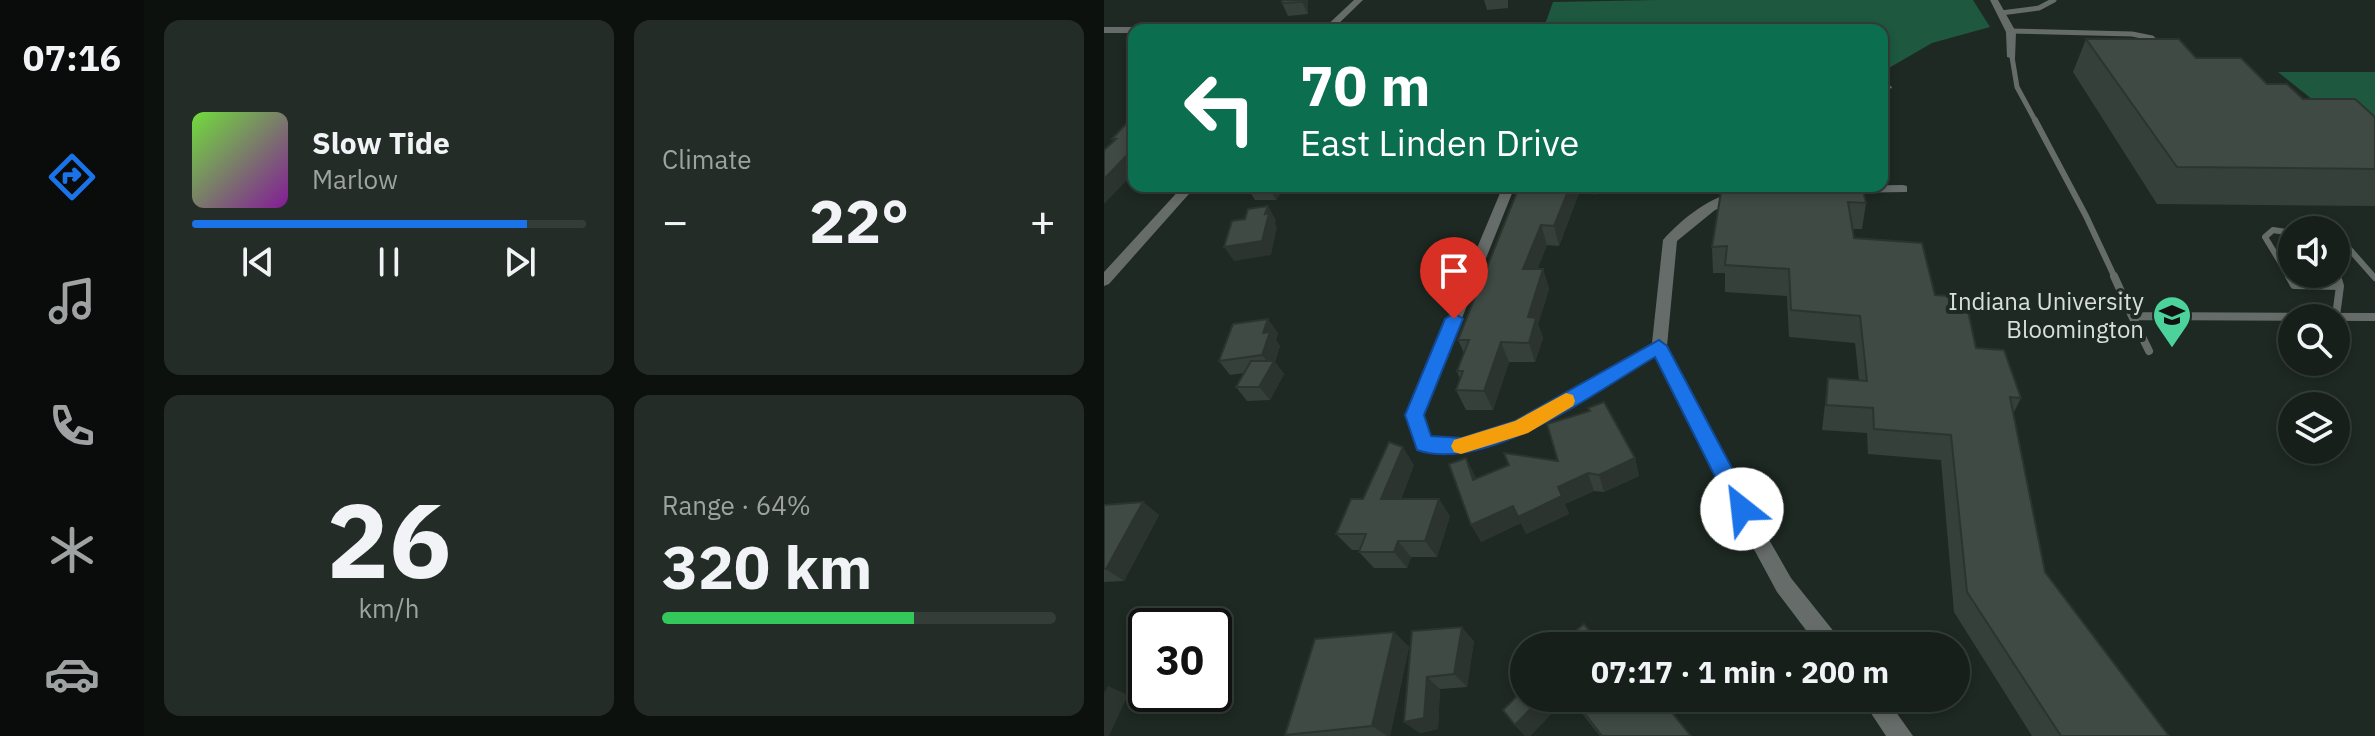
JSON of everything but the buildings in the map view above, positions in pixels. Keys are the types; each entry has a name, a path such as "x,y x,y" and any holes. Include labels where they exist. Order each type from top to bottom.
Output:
{"street":[{"path":"1333,24 1359,0"},
{"path":"1994,0 2010,31 2012,57"},
{"path":"1104,30 1128,30"},
{"path":"1888,189 1903,189"},
{"path":"1104,281 1185,192"},
{"path":"1507,192 1415,415 1424,444 1462,446 1521,427 1659,346"},
{"path":"1754,193 1721,200 1705,208 1670,240 1659,346 1714,459 1784,585 1820,632"},
{"path":"1883,712 1901,736"}],"lane":[{"path":"2001,13 2039,8 2054,0"},
{"path":"2010,31 2132,34 2152,38 2164,52"},
{"path":"2012,57 2017,87 2086,216 2149,351"},
{"path":"2278,231 2273,230 2265,237 2278,259"},
{"path":"2350,250 2375,278"},
{"path":"2365,267 2375,262"},
{"path":"2132,316 2278,317"},
{"path":"2350,316 2375,317"}],"green space":[{"path":"1973,0 1990,27 1932,43 1888,69 1888,24 1545,24 1553,2"},
{"path":"2278,72 2375,72 2375,141 2358,136"}],"slow traffic":[{"path":"1461,446 1521,427 1566,401"}],"place":[{"name":"Indiana University Bloomington","path":"2172,349"}],"route":[{"path":"1454,319 1415,415 1424,444 1462,446 1521,427 1659,346 1742,509"}]}
